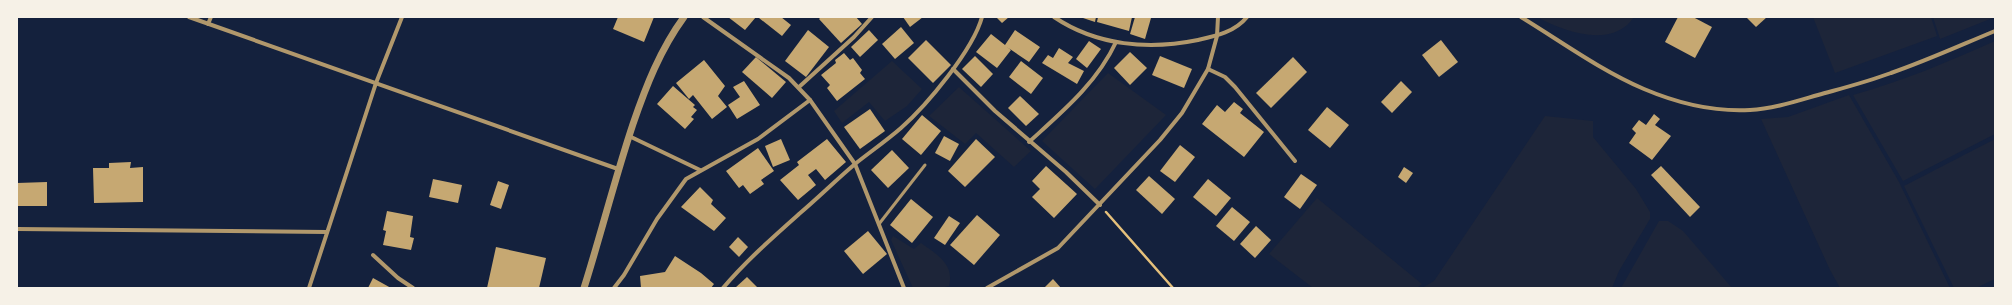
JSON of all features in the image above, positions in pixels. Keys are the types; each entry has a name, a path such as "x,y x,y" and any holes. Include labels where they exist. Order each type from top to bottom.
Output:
{"street":[{"path":"189,17 618,169"},
{"path":"208,24 211,17"},
{"path":"308,288 376,83 402,17"},
{"path":"584,288 629,136 658,58 684,17"},
{"path":"703,17 776,68 799,87 810,100 855,164 904,288"},
{"path":"799,87 854,37 872,17"},
{"path":"722,288 741,266 768,240 855,164 902,127 953,69 974,38 982,17"},
{"path":"1054,17 1070,27 1116,42 1158,46 1217,36 1240,25 1247,17"},
{"path":"987,288 1058,248 1100,205 1182,113 1208,69 1217,36 1218,17"},
{"path":"1521,17 1598,66 1646,90 1680,102 1708,108 1734,110 1752,110 1787,104 1863,82 1892,73 1995,31"},
{"path":"1029,142 1088,86 1102,68 1116,42"},
{"path":"953,69 1029,142 1066,172 1100,205"},
{"path":"1208,69 1225,77 1235,87 1295,161"},
{"path":"614,288 686,179 758,139 810,100"},
{"path":"629,136 700,170"},
{"path":"17,229 327,232"},
{"path":"373,255 398,278 413,288"}],"lane":[{"path":"879,224 925,165"}],"path":[{"path":"1100,205 1173,288"}],"shaded area":[{"path":"1537,17 1634,17 1625,27 1614,33 1588,35 1561,28"},
{"path":"1813,17 1931,17 1937,36 1835,73"},
{"path":"1933,17 1995,17 1940,39"},
{"path":"1995,41 1995,134 1903,181 1853,95 1890,84 1925,71"},
{"path":"892,61 922,89 907,106 885,121 869,102 842,123 834,111"},
{"path":"1108,73 1166,115 1095,189 1042,141"},
{"path":"959,87 1031,151 1014,167 976,133 965,144 929,116"},
{"path":"1849,95 1899,182 1950,288 1840,288 1830,270 1761,119 1788,117"},
{"path":"1545,116 1593,121 1593,137 1636,189 1650,212 1650,219 1619,271 1612,288 1422,288 1434,281"},
{"path":"1995,139 1995,279 1976,288 1954,288 1904,186"},
{"path":"1317,198 1422,284 1417,288 1313,288 1269,254"},
{"path":"1659,221 1668,221 1683,231 1732,288 1621,288"},
{"path":"893,236 914,249 921,243 943,260 949,272 949,286 942,288 913,288 891,240"}],"building":[{"path":"618,17 654,17 644,42 613,29"},
{"path":"728,17 756,17 745,30"},
{"path":"781,17 791,25 782,36 759,18"},
{"path":"821,17 856,17 862,24 841,43 819,19"},
{"path":"903,17 923,17 910,27"},
{"path":"996,17 1009,17 1002,23"},
{"path":"1080,17 1096,17 1095,22"},
{"path":"1098,17 1132,17 1129,31 1097,22"},
{"path":"1135,17 1151,18 1145,39 1130,34"},
{"path":"1678,17 1693,17 1712,27 1695,58 1665,42"},
{"path":"1746,17 1767,17 1756,27"},
{"path":"901,27 914,43 895,59 882,44"},
{"path":"808,30 829,47 806,77 785,61"},
{"path":"869,30 878,40 860,57 851,47"},
{"path":"1015,30 1040,47 1029,62 1007,47 1011,50 997,68 976,52 991,34 1005,45"},
{"path":"926,40 951,65 933,83 908,58"},
{"path":"1441,40 1458,62 1439,77 1422,55"},
{"path":"1089,41 1101,49 1087,68 1076,59"},
{"path":"1059,48 1073,57 1068,63 1084,71 1077,84 1042,63 1048,55 1053,58"},
{"path":"1130,52 1147,68 1130,85 1114,68"},
{"path":"844,53 850,60 853,58 862,70 860,73 865,79 837,101 827,88 830,85 821,75 836,63 835,60"},
{"path":"975,56 993,74 981,87 962,69"},
{"path":"1160,56 1192,69 1184,88 1152,75"},
{"path":"756,57 786,82 772,98 742,72"},
{"path":"1293,57 1307,72 1271,108 1256,93"},
{"path":"704,60 725,86 718,96 727,107 712,119 693,95 689,99 676,83"},
{"path":"1021,61 1043,78 1031,94 1009,77"},
{"path":"744,81 760,105 737,119 728,105 740,97 733,87"},
{"path":"1401,81 1412,92 1392,113 1381,102"},
{"path":"673,86 695,105 693,107 697,110 691,117 694,119 685,129 657,104"},
{"path":"1020,96 1039,114 1026,126 1008,108"},
{"path":"1234,102 1243,109 1240,113 1264,132 1244,157 1202,124 1217,105 1225,112"},
{"path":"1327,107 1349,125 1330,148 1308,130"},
{"path":"870,109 885,131 860,149 844,127"},
{"path":"1654,114 1660,119 1655,125 1671,136 1652,160 1629,143 1636,133 1632,129 1639,120 1646,125"},
{"path":"922,115 941,131 921,155 902,139"},
{"path":"944,136 959,144 950,161 935,153"},
{"path":"781,139 790,160 773,167 765,146"},
{"path":"827,139 846,162 825,180 816,169 808,175 816,185 798,200 780,180 799,165 797,162"},
{"path":"976,139 995,157 965,187 948,171"},
{"path":"1180,145 1195,157 1175,182 1160,171"},
{"path":"758,148 774,171 761,180 764,184 750,194 743,185 739,188 726,171"},
{"path":"892,150 909,168 888,188 871,170"},
{"path":"131,162 130,168 143,167 143,202 94,203 93,168 109,168 109,163"},
{"path":"1046,166 1077,194 1054,218 1032,197 1040,189 1032,181"},
{"path":"1661,166 1700,207 1690,217 1651,175"},
{"path":"1404,167 1413,173 1406,183 1398,177"},
{"path":"1301,174 1317,185 1300,209 1284,197"},
{"path":"1149,176 1175,199 1162,214 1136,190"},
{"path":"433,179 462,185 458,203 429,197"},
{"path":"1208,179 1231,198 1216,216 1193,197"},
{"path":"498,181 509,185 501,209 490,205"},
{"path":"47,182 47,206 17,206 17,183"},
{"path":"700,187 713,200 711,204 726,218 714,231 681,207"},
{"path":"911,199 933,217 912,243 890,225"},
{"path":"1232,207 1250,222 1234,241 1216,226"},
{"path":"387,211 413,216 410,237 414,238 411,250 383,245 386,231 383,230"},
{"path":"977,215 1000,235 974,265 950,245"},
{"path":"949,216 960,223 945,245 934,238"},
{"path":"1256,226 1271,240 1255,258 1240,244"},
{"path":"868,231 887,254 863,274 844,251"},
{"path":"738,237 748,247 739,257 729,247"},
{"path":"496,247 546,258 539,288 487,288"},
{"path":"675,256 701,273 714,284 711,288 641,288 640,276 665,272"},
{"path":"747,277 758,288 735,288"},
{"path":"373,278 391,288 368,288"},
{"path":"1053,279 1061,288 1044,288"}]}
